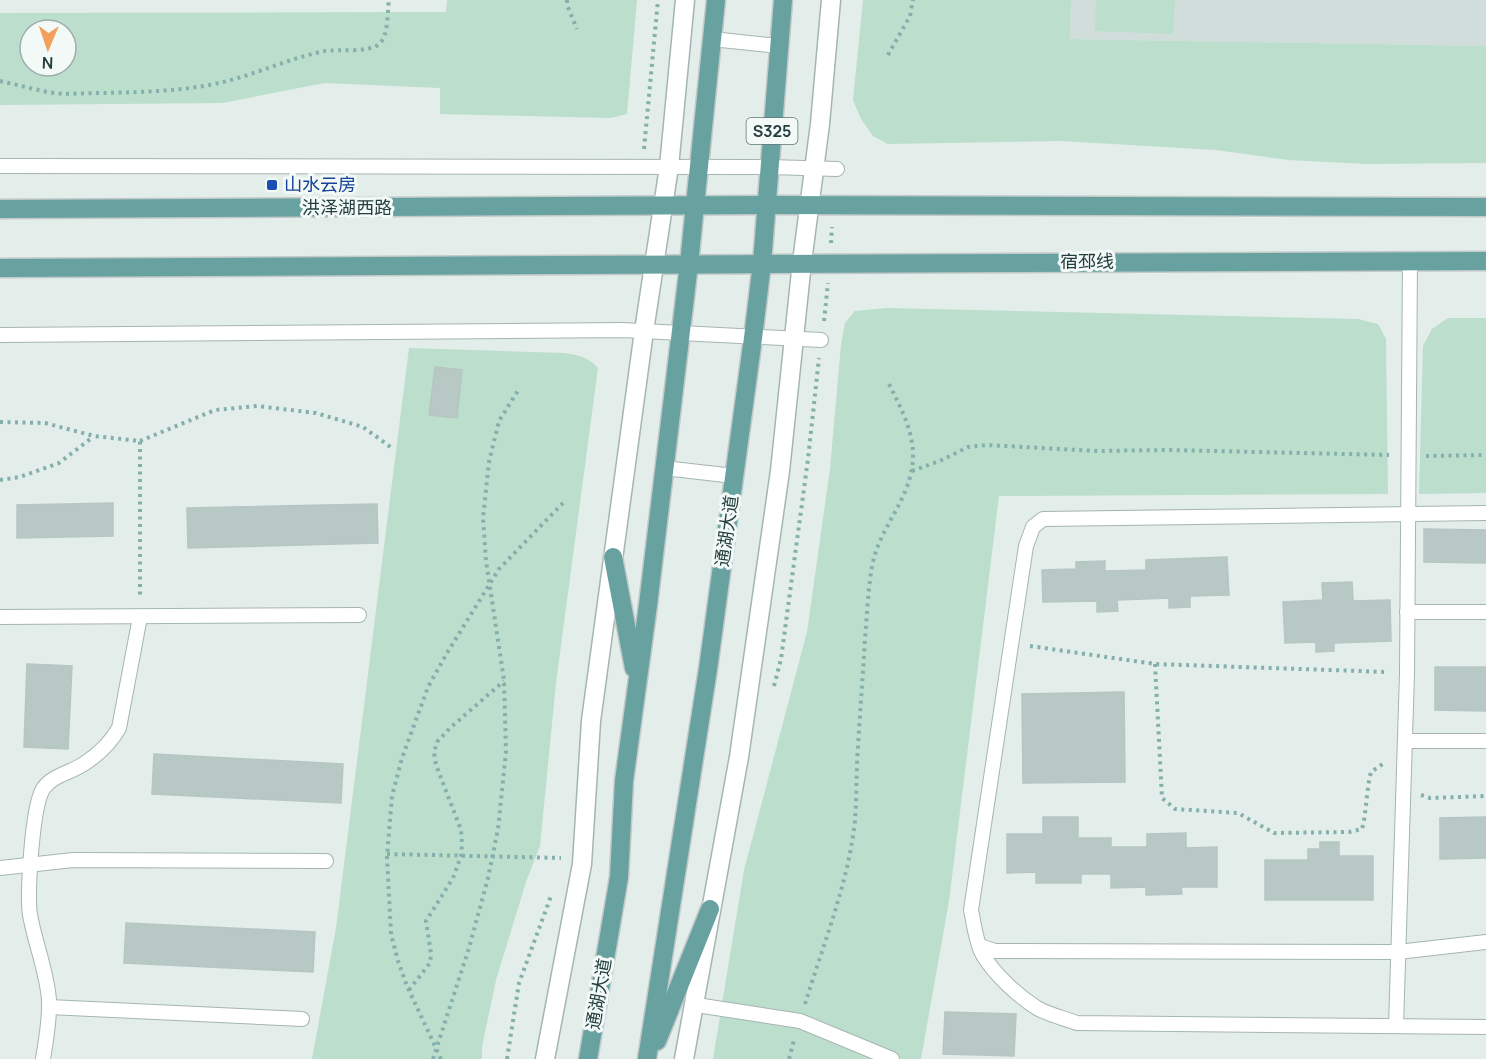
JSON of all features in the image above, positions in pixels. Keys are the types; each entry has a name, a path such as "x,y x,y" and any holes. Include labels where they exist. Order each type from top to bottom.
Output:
{"main road":[{"name":"通湖大道","path":"588,1059 619,877 624,781 689,264 717,0"},
{"name":"通湖大道","path":"648,1059 708,669 753,338 762,263 783,0"},
{"path":"694,206 1486,207"},
{"name":"洪泽湖西路","path":"0,209 694,206"},
{"name":"宿邳线","path":"689,264 1486,261"},
{"path":"0,268 689,264"},
{"path":"613,557 638,683"},
{"path":"648,1059 710,909"}],"street":[{"path":"545,1059 582,864 591,721 669,167 685,0"},
{"path":"684,1059 739,756 780,471 831,0"}],"lane":[{"path":"712,39 779,46"},
{"path":"0,166 837,169"},
{"path":"1396,1026 1407,673 1410,261"},
{"path":"0,334 644,332 821,340"},
{"path":"664,468 734,476"},
{"path":"1486,513 1043,519 1033,527 1026,546 971,910 982,954 997,972 1038,1008 1077,1023 1486,1027"},
{"path":"1407,612 1486,612"},
{"path":"0,617 359,615"},
{"path":"43,1059 49,1022 49,998 30,913 31,866 37,809 42,791 50,780 84,764 111,742 119,728 140,617"},
{"path":"1405,741 1486,741"},
{"path":"0,868 73,860 326,861"},
{"path":"980,946 995,951 1398,952 1486,942"},
{"path":"703,1006 800,1021 892,1059"},
{"path":"49,1007 302,1019"}],"path":[{"path":"0,81 63,94 175,89 219,83 269,66 326,51 372,48 381,44 385,35 389,0"},
{"path":"567,0 577,29"},
{"path":"888,55 910,16 913,0"},
{"path":"789,1059 850,855 855,820 857,749 872,563 884,534 904,498 912,471 911,435 890,384"},
{"path":"433,1059 470,948 498,829 506,752 504,680 486,561 483,518 489,462 499,421 519,389"},
{"path":"0,422 45,423 94,436 140,441 215,410 257,406 316,413 363,428 392,448"},
{"path":"0,480 20,477 59,463 94,436"},
{"path":"140,441 140,617"},
{"path":"912,471 968,447 987,445 1097,451 1169,450 1408,456 1486,455"},
{"path":"441,1059 398,962 392,934 387,854 392,796 402,758 428,687 447,652 499,569 563,503"},
{"path":"1011,643 1155,664 1407,673"},
{"path":"1155,664 1162,798 1175,809 1238,813 1274,833 1349,832 1362,829 1371,772 1382,763 1405,758"},
{"path":"410,990 430,963 432,954 426,921 453,878 461,856 461,830 436,765 434,753 437,742 504,680"},
{"path":"1404,789 1430,798 1486,796"},
{"path":"387,854 565,858"}],"shaded area":[{"path":"1071,0 1486,0 1486,46 1070,39"}],"green space":[{"path":"447,0 637,0 627,114 610,118 440,114 440,88 324,83 223,103 0,105 0,13 446,12"},
{"path":"863,0 1071,0 1070,39 1486,46 1486,163 1366,164 1288,160 1216,150 1062,141 888,144 873,136 861,119 853,100"},
{"path":"1096,0 1175,0 1173,34 1095,31"},
{"path":"887,308 1358,319 1378,324 1386,339 1388,494 999,496 949,901 921,1059 713,1059 744,870 807,632 830,469 845,323 855,311"},
{"path":"1448,318 1486,318 1486,493 1419,494 1423,346 1432,329"},
{"path":"409,348 564,353 583,357 598,368 556,683 540,846 526,882 496,980 482,1047 482,1059 312,1059 336,928"}],"building":[{"path":"435,367 462,370 457,418 429,415"},
{"path":"113,503 113,536 17,538 17,505"},
{"path":"377,504 378,543 188,548 187,508"},
{"path":"1424,529 1486,530 1486,563 1424,562"},
{"path":"1227,557 1229,595 1190,596 1190,607 1169,608 1169,598 1117,600 1118,611 1097,612 1097,601 1043,602 1042,570 1076,569 1076,562 1105,561 1105,571 1146,570 1146,560"},
{"path":"1352,582 1353,601 1390,600 1391,641 1334,643 1334,651 1316,652 1316,642 1285,643 1283,602 1323,600 1322,583"},
{"path":"27,664 72,666 68,749 24,747"},
{"path":"1435,667 1486,667 1486,711 1435,710"},
{"path":"1124,692 1125,782 1023,783 1022,694"},
{"path":"154,754 343,764 341,803 152,794"},
{"path":"1043,817 1078,817 1078,838 1111,838 1111,847 1147,847 1147,834 1186,833 1186,848 1217,847 1217,887 1181,887 1182,894 1146,895 1146,887 1111,888 1111,874 1081,874 1081,883 1036,883 1036,872 1007,873 1007,834 1043,834"},
{"path":"1486,817 1486,858 1440,859 1440,818"},
{"path":"1320,842 1339,842 1339,856 1373,856 1373,900 1265,900 1265,860 1308,860 1308,849 1320,849"},
{"path":"126,923 315,932 313,972 124,963"},
{"path":"945,1012 1016,1014 1014,1056 943,1054"}],"place":[{"name":"山水云房","path":"272,185"}]}
